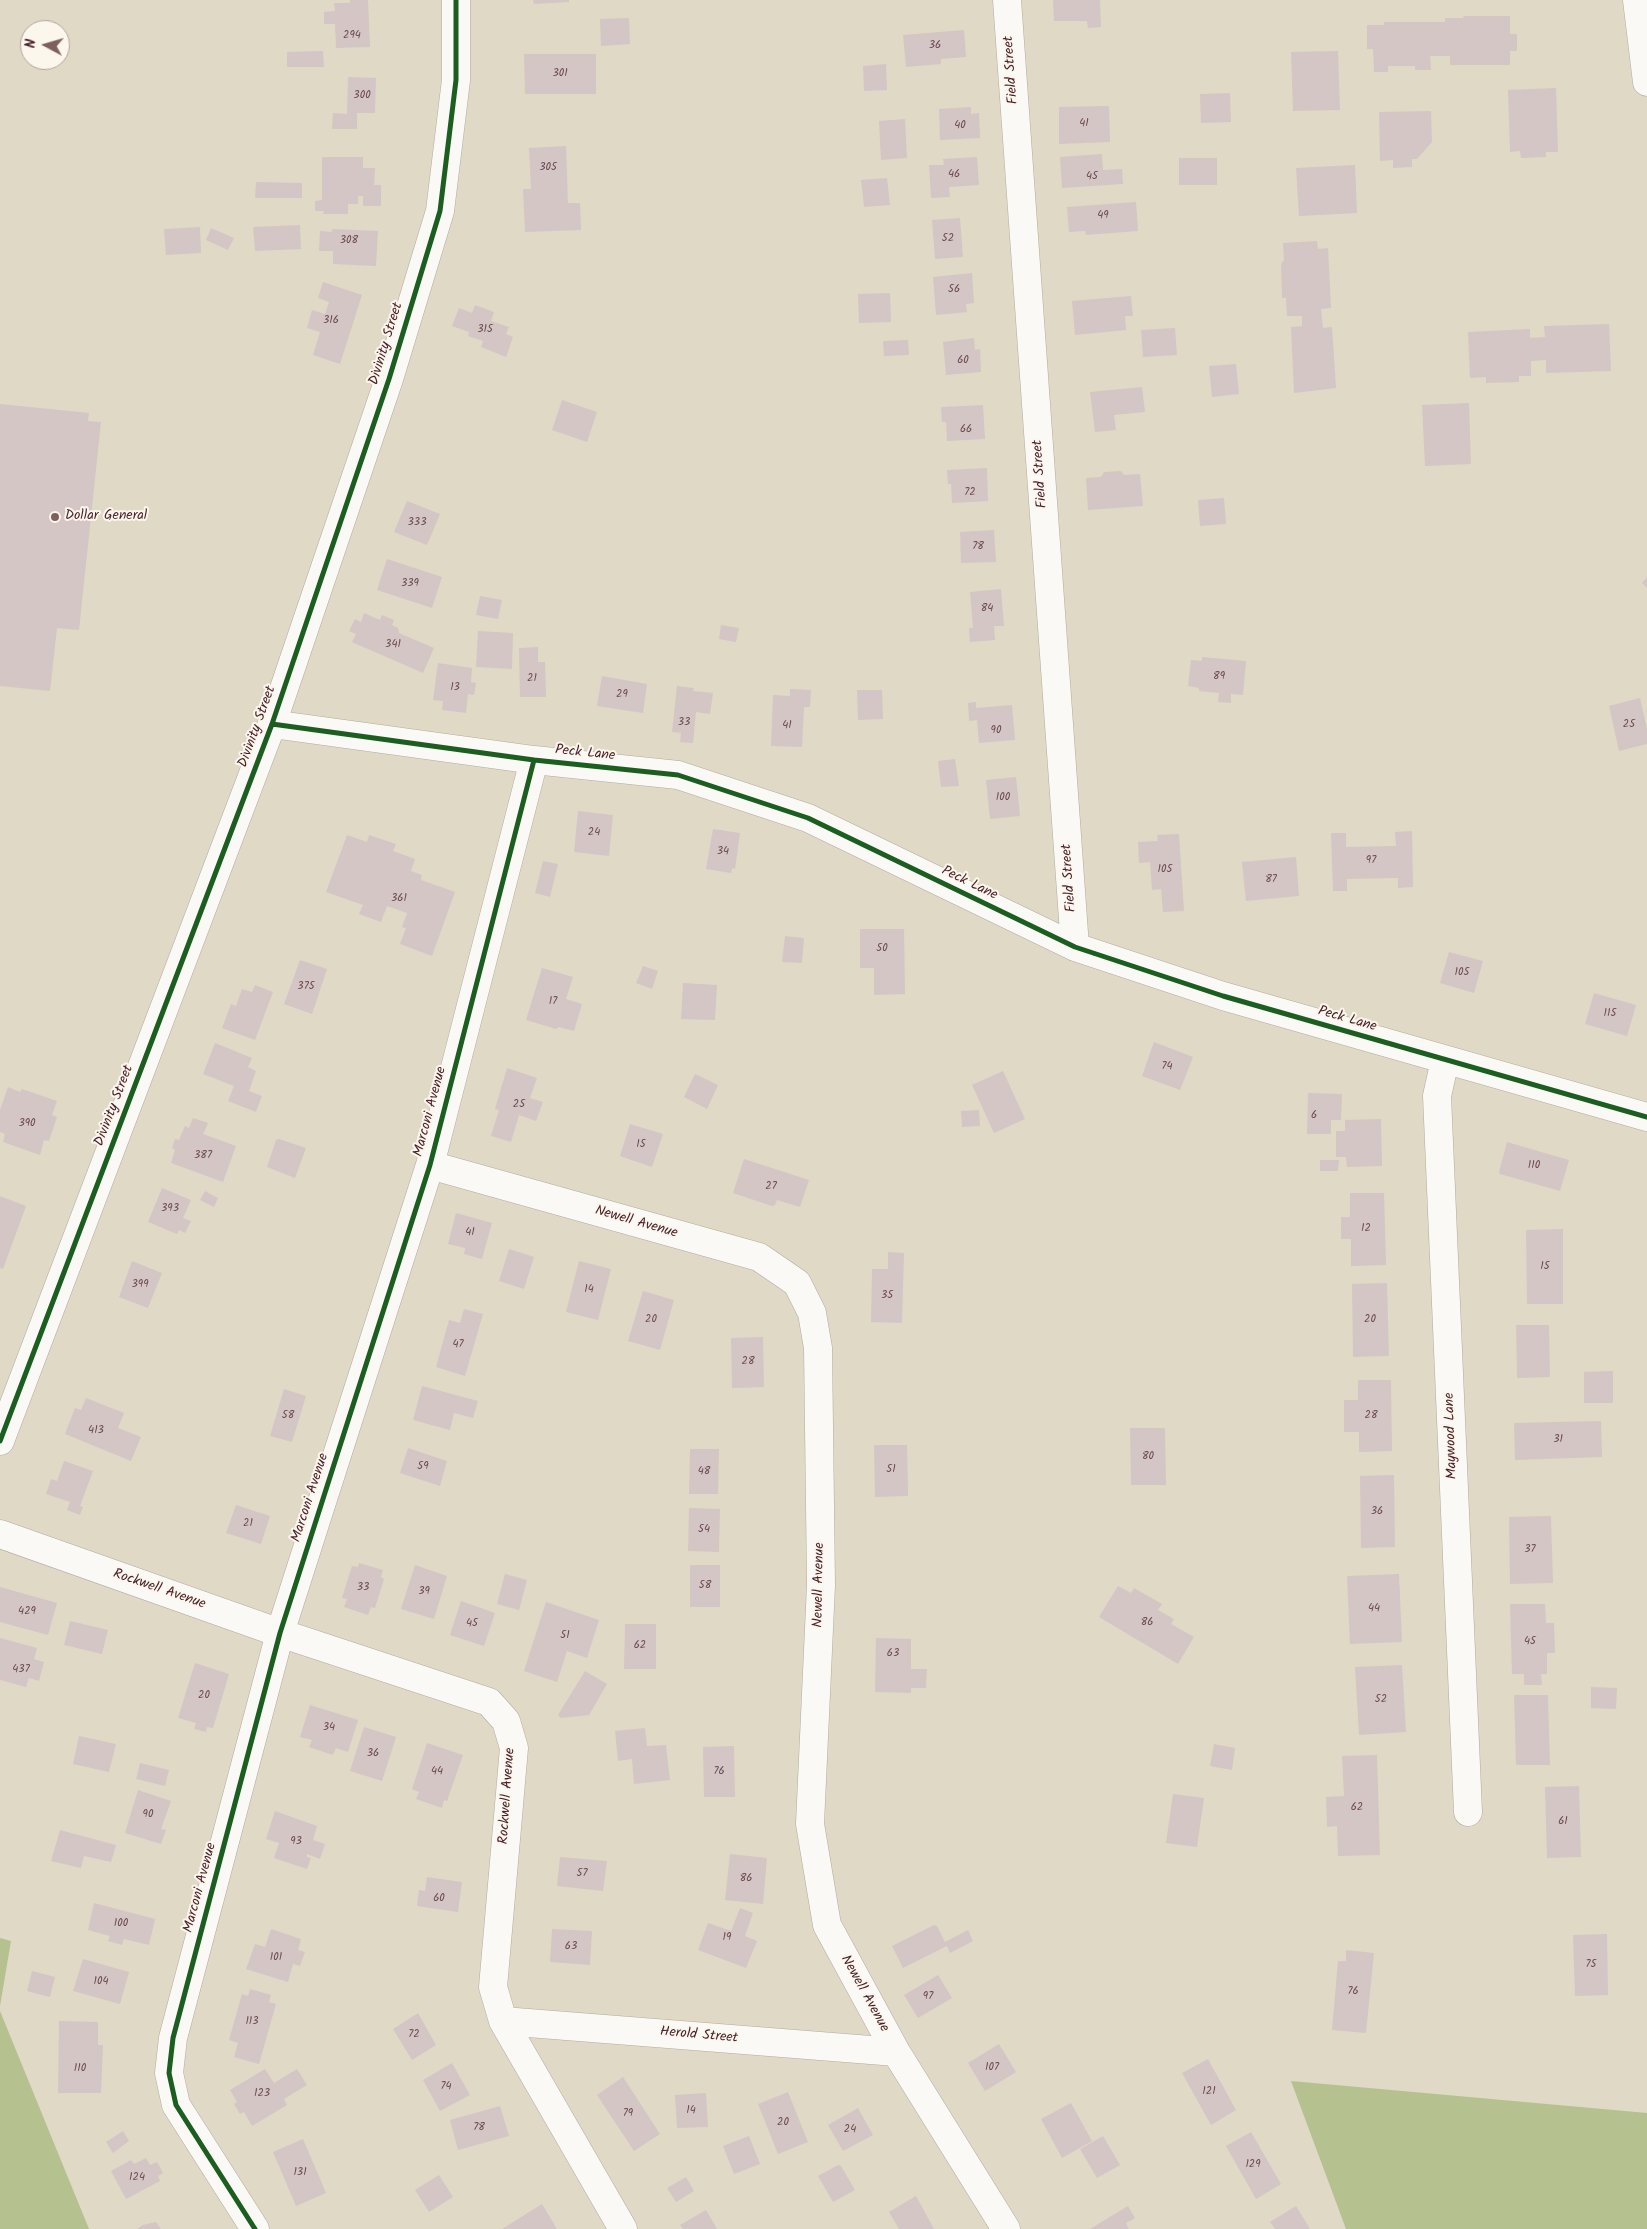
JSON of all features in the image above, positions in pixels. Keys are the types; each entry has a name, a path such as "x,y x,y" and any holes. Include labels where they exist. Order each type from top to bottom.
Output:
{"street":[{"name":"Divinity Street","path":"0,1441 272,724 389,379 440,211 456,80 456,0"},
{"name":"Field Street","path":"1007,0 1075,947"},
{"path":"1637,0 1647,82"},
{"name":"Peck Lane","path":"272,724 534,760 678,775 808,818 1075,947 1223,996 1647,1117"},
{"name":"Marconi Avenue","path":"255,2229 176,2105 169,2073 173,2038 280,1633 430,1165 534,760"},
{"name":"Maywood Lane","path":"1445,1060 1437,1096 1468,1812"},
{"name":"Newell Avenue","path":"430,1165 759,1257 797,1283 812,1313 818,1358 822,1585 810,1824 827,1925 896,2052 1006,2229"},
{"name":"Rockwell Avenue","path":"0,1534 280,1633 489,1702 506,1721 514,1748 493,1987 503,2020 624,2229"},
{"name":"Herold Street","path":"503,2020 896,2052"}],"green space":[{"path":"0,1938 11,1941 0,2006"},
{"path":"0,2011 89,2229 0,2229"},
{"path":"1291,2081 1647,2113 1647,2229 1346,2229"}],"building":[{"path":"350,0 368,0 370,47 336,48 335,24 324,24 324,12 335,11 334,3 350,3"},
{"path":"533,0 569,0 569,2 534,4"},
{"path":"1053,0 1100,0 1101,27 1088,28 1087,21 1054,21"},
{"path":"1463,16 1510,16 1510,34 1517,34 1517,51 1510,51 1510,65 1450,65 1450,56 1430,56 1431,70 1415,70 1415,66 1388,66 1388,72 1374,72 1373,49 1367,49 1367,25 1384,25 1384,22 1445,22 1445,18 1464,18"},
{"path":"629,18 630,44 601,46 600,19"},
{"path":"964,30 966,57 941,59 941,64 906,67 903,35"},
{"path":"323,51 324,67 287,67 287,52"},
{"path":"1338,51 1340,110 1293,111 1291,52"},
{"path":"524,54 596,54 596,94 525,94"},
{"path":"886,64 887,90 864,91 863,66"},
{"path":"348,77 376,78 375,113 357,113 357,129 332,129 333,113 347,114"},
{"path":"1556,88 1558,152 1546,152 1546,157 1521,158 1520,151 1510,152 1508,90"},
{"path":"1230,93 1231,122 1201,123 1200,94"},
{"path":"1109,106 1110,142 1059,144 1059,107"},
{"path":"971,107 971,114 979,113 980,138 940,140 939,109"},
{"path":"1431,111 1432,142 1417,159 1412,159 1412,167 1393,168 1393,160 1380,161 1379,112"},
{"path":"905,119 907,158 881,160 879,121"},
{"path":"566,146 568,203 580,203 581,230 525,232 523,189 531,189 529,148"},
{"path":"1102,154 1103,170 1122,169 1123,184 1062,188 1060,157"},
{"path":"322,157 363,157 363,168 375,168 374,185 381,185 381,206 363,206 363,196 358,196 358,204 348,204 348,214 323,214 324,211 315,211 315,201 322,200"},
{"path":"977,157 979,185 949,187 950,197 931,198 929,165 944,165 943,159"},
{"path":"1179,158 1217,158 1217,185 1179,185"},
{"path":"1355,165 1357,213 1299,216 1296,168"},
{"path":"887,178 890,205 864,207 861,180"},
{"path":"256,182 302,183 302,198 255,198"},
{"path":"1136,202 1138,231 1086,235 1085,231 1069,232 1067,207"},
{"path":"960,218 963,257 935,259 932,220"},
{"path":"300,225 301,249 255,251 253,227"},
{"path":"200,227 201,253 166,255 164,229"},
{"path":"211,228 234,238 228,250 206,240"},
{"path":"332,229 378,231 376,266 333,264 333,251 319,251 320,231 332,232"},
{"path":"1317,241 1318,249 1328,248 1331,308 1321,309 1323,328 1332,327 1336,388 1294,393 1291,327 1302,326 1302,316 1287,316 1286,298 1282,298 1281,264 1284,260 1283,243"},
{"path":"972,273 974,303 966,304 967,312 936,315 933,277"},
{"path":"323,282 362,295 340,364 313,355 320,332 307,328 312,310 325,314 329,302 318,298"},
{"path":"890,293 891,322 859,323 858,294"},
{"path":"1131,296 1133,316 1125,316 1126,330 1075,335 1072,301"},
{"path":"475,305 494,312 491,321 509,327 506,334 513,337 506,357 481,347 483,341 468,336 469,332 452,326 459,308 472,313"},
{"path":"1609,324 1611,371 1546,373 1546,360 1531,361 1531,376 1519,376 1519,382 1486,383 1486,377 1470,378 1468,332 1530,329 1530,338 1545,337 1544,326"},
{"path":"1175,328 1177,355 1143,357 1141,330"},
{"path":"974,338 975,350 980,349 981,372 946,375 943,342"},
{"path":"908,340 909,355 884,356 883,341"},
{"path":"1236,364 1239,394 1212,397 1209,366"},
{"path":"1142,387 1145,412 1114,415 1116,430 1095,432 1090,392"},
{"path":"562,400 597,412 587,442 552,430"},
{"path":"1469,403 1471,464 1425,466 1422,405"},
{"path":"0,404 89,413 88,421 101,422 79,630 57,628 50,691 0,686"},
{"path":"983,405 985,439 947,441 946,422 942,422 941,407"},
{"path":"987,468 988,501 952,503 951,484 948,484 947,470"},
{"path":"1121,471 1124,475 1140,474 1143,506 1088,510 1086,478 1101,477 1104,472"},
{"path":"1224,498 1226,524 1200,526 1198,500"},
{"path":"407,501 440,514 427,545 394,532"},
{"path":"994,530 996,562 961,563 960,532"},
{"path":"387,559 442,577 432,608 377,590"},
{"path":"1647,577 1647,588 1642,583"},
{"path":"1001,589 1004,626 994,626 995,640 970,642 969,628 973,628 970,592"},
{"path":"480,596 502,600 498,619 476,615"},
{"path":"364,613 380,620 382,615 394,620 392,625 398,628 399,633 434,648 423,673 352,642 356,634 349,631 355,619 361,622"},
{"path":"721,625 739,628 736,642 719,639"},
{"path":"478,631 513,633 512,669 476,667"},
{"path":"538,647 538,662 545,662 546,697 520,697 519,648"},
{"path":"1202,657 1246,661 1243,695 1231,694 1231,703 1218,702 1219,693 1199,691 1199,688 1188,686 1191,660 1202,661"},
{"path":"438,663 472,668 471,682 476,683 474,695 468,694 466,713 442,710 443,701 433,700"},
{"path":"602,676 647,684 643,713 597,706"},
{"path":"677,686 694,688 693,691 713,693 710,714 696,712 693,743 680,742 681,733 672,732"},
{"path":"790,689 811,690 810,707 804,707 802,747 771,746 773,695 790,696"},
{"path":"857,690 882,690 883,719 858,720"},
{"path":"1640,698 1647,729 1647,744 1619,751 1609,706"},
{"path":"976,702 976,708 1012,705 1015,740 979,743 977,720 969,721 968,703"},
{"path":"955,759 959,786 941,787 938,761"},
{"path":"1016,777 1020,816 990,819 986,780"},
{"path":"578,811 613,815 609,856 574,852"},
{"path":"713,829 740,833 735,869 732,868 731,873 706,869"},
{"path":"1412,831 1413,887 1398,888 1398,878 1347,879 1347,891 1333,891 1331,833 1346,833 1346,847 1396,846 1395,832"},
{"path":"1179,834 1184,911 1163,912 1161,889 1152,890 1150,862 1139,863 1138,842 1158,841 1157,835"},
{"path":"347,835 367,842 369,835 396,844 393,851 415,859 411,871 422,875 421,880 455,892 432,956 400,944 406,928 402,927 407,913 387,906 381,922 359,914 363,905 326,892"},
{"path":"1296,857 1299,896 1246,901 1242,862"},
{"path":"543,861 558,864 550,897 535,893"},
{"path":"860,929 904,929 905,994 874,995 874,968 860,968"},
{"path":"785,936 804,938 802,963 782,962"},
{"path":"1449,952 1483,961 1474,993 1440,983"},
{"path":"300,960 327,969 312,1014 284,1004"},
{"path":"643,966 658,971 652,989 636,983"},
{"path":"542,968 573,977 566,999 582,1004 574,1031 559,1027 556,1029 526,1020"},
{"path":"683,983 717,985 715,1020 681,1019"},
{"path":"255,985 273,992 255,1040 222,1028 231,1004 236,1006 242,989 252,992"},
{"path":"1594,993 1636,1005 1627,1036 1585,1024"},
{"path":"1154,1042 1193,1057 1180,1090 1142,1076"},
{"path":"215,1043 252,1058 248,1067 256,1071 249,1091 262,1096 256,1112 228,1101 234,1086 203,1074"},
{"path":"507,1068 537,1078 530,1098 543,1102 536,1121 519,1115 511,1142 491,1136 499,1110 495,1109"},
{"path":"1003,1071 1025,1119 994,1133 972,1085"},
{"path":"695,1074 718,1085 707,1109 684,1097"},
{"path":"8,1087 20,1092 22,1089 57,1101 52,1115 57,1117 49,1141 44,1140 40,1155 3,1142 5,1134 0,1132 0,1110"},
{"path":"1308,1093 1342,1094 1341,1120 1331,1120 1331,1134 1307,1134"},
{"path":"979,1110 980,1126 962,1127 961,1111"},
{"path":"193,1118 208,1123 203,1134 236,1146 223,1182 171,1163 175,1150 172,1148 175,1139 179,1140 185,1126 189,1128"},
{"path":"1381,1119 1382,1166 1347,1167 1346,1157 1336,1157 1336,1131 1345,1131 1345,1120"},
{"path":"630,1124 663,1134 652,1167 620,1156"},
{"path":"279,1139 306,1148 295,1178 267,1167 276,1140"},
{"path":"1507,1142 1569,1160 1560,1191 1500,1174"},
{"path":"744,1159 809,1180 800,1207 777,1200 775,1205 772,1206 733,1193"},
{"path":"1320,1160 1339,1160 1338,1171 1320,1171"},
{"path":"162,1188 191,1200 183,1218 191,1221 185,1233 179,1230 177,1234 148,1222"},
{"path":"205,1191 218,1198 214,1207 200,1200"},
{"path":"1350,1193 1384,1193 1386,1265 1351,1266 1351,1239 1341,1239 1341,1217 1350,1217"},
{"path":"0,1196 26,1206 3,1269 0,1268"},
{"path":"456,1213 492,1223 482,1259 464,1254 465,1248 448,1244"},
{"path":"1563,1229 1563,1304 1527,1304 1526,1230"},
{"path":"509,1249 534,1257 524,1289 499,1281"},
{"path":"888,1252 904,1253 902,1323 871,1322 872,1269 888,1269"},
{"path":"132,1261 162,1273 148,1308 119,1297"},
{"path":"579,1261 611,1269 598,1320 566,1312"},
{"path":"1387,1283 1389,1356 1353,1357 1352,1284"},
{"path":"643,1291 674,1300 660,1350 628,1341"},
{"path":"464,1309 483,1314 465,1376 436,1367 449,1320 460,1323"},
{"path":"1516,1325 1549,1325 1550,1377 1517,1378"},
{"path":"763,1337 764,1387 732,1388 731,1338"},
{"path":"1613,1371 1613,1403 1584,1403 1584,1372"},
{"path":"1358,1380 1391,1380 1392,1451 1359,1452 1359,1432 1344,1432 1344,1400 1358,1400"},
{"path":"422,1386 478,1401 473,1418 454,1413 450,1430 413,1420"},
{"path":"284,1389 306,1396 292,1442 270,1436"},
{"path":"86,1398 124,1413 118,1428 141,1437 131,1461 65,1434 75,1408 81,1410"},
{"path":"1601,1421 1602,1457 1515,1460 1514,1423"},
{"path":"1130,1428 1165,1428 1166,1485 1131,1485"},
{"path":"874,1445 907,1445 908,1496 875,1497"},
{"path":"408,1448 447,1461 440,1486 400,1473"},
{"path":"690,1449 719,1449 718,1494 689,1494"},
{"path":"64,1461 93,1471 80,1506 83,1507 80,1515 67,1510 70,1502 46,1494 51,1479 57,1481"},
{"path":"1394,1475 1395,1547 1361,1548 1360,1476"},
{"path":"236,1505 270,1516 261,1544 226,1533"},
{"path":"689,1508 720,1509 719,1552 688,1551"},
{"path":"1551,1516 1553,1583 1510,1584 1509,1517"},
{"path":"359,1563 383,1570 381,1577 384,1579 375,1608 371,1607 368,1615 344,1607 347,1599 342,1598 352,1566 358,1567"},
{"path":"415,1565 447,1576 434,1619 401,1609"},
{"path":"690,1565 720,1565 720,1607 690,1607"},
{"path":"505,1574 527,1580 519,1610 497,1604"},
{"path":"1399,1574 1402,1642 1350,1644 1347,1576"},
{"path":"1118,1586 1131,1593 1134,1588 1162,1604 1158,1610 1174,1619 1171,1624 1194,1637 1178,1664 1099,1617"},
{"path":"0,1587 57,1603 48,1635 0,1622"},
{"path":"461,1601 495,1613 484,1646 450,1635"},
{"path":"546,1602 599,1620 587,1658 567,1651 557,1682 524,1671"},
{"path":"1510,1604 1545,1604 1546,1623 1554,1623 1555,1653 1547,1653 1547,1674 1541,1674 1542,1685 1524,1685 1524,1674 1512,1674"},
{"path":"70,1621 108,1630 102,1654 64,1645"},
{"path":"625,1624 656,1624 656,1669 624,1669"},
{"path":"0,1638 37,1648 34,1659 44,1662 39,1681 29,1678 26,1687 0,1680"},
{"path":"876,1638 911,1639 911,1669 927,1669 926,1688 911,1688 911,1693 875,1692"},
{"path":"195,1663 229,1674 213,1728 207,1727 206,1732 194,1729 196,1723 178,1718"},
{"path":"1402,1665 1406,1732 1359,1735 1355,1667"},
{"path":"585,1671 607,1684 589,1715 561,1718 558,1715"},
{"path":"1591,1687 1617,1688 1616,1709 1591,1708"},
{"path":"1514,1695 1548,1695 1550,1765 1516,1765"},
{"path":"310,1705 358,1720 348,1752 336,1748 333,1755 309,1747 312,1740 300,1737"},
{"path":"364,1727 396,1737 382,1781 350,1771"},
{"path":"645,1728 647,1746 666,1745 670,1780 634,1784 632,1759 618,1761 615,1731"},
{"path":"79,1736 116,1744 109,1772 73,1764"},
{"path":"427,1743 463,1755 447,1801 444,1800 442,1808 416,1799 419,1792 412,1789"},
{"path":"1214,1744 1235,1748 1232,1770 1210,1766"},
{"path":"734,1746 735,1797 704,1797 703,1747"},
{"path":"1377,1755 1380,1855 1338,1856 1337,1826 1327,1827 1326,1797 1344,1796 1342,1756"},
{"path":"140,1763 169,1770 165,1786 136,1779"},
{"path":"1579,1786 1581,1857 1547,1858 1545,1787"},
{"path":"138,1790 171,1801 161,1829 166,1830 161,1844 125,1833"},
{"path":"1173,1794 1204,1798 1197,1847 1166,1843"},
{"path":"275,1811 317,1826 313,1840 325,1844 320,1859 307,1854 307,1857 311,1858 307,1869 274,1858 279,1843 266,1839"},
{"path":"60,1830 116,1845 111,1862 84,1856 81,1868 51,1861"},
{"path":"730,1854 767,1858 763,1904 725,1900"},
{"path":"560,1857 607,1861 603,1891 557,1886"},
{"path":"427,1877 462,1882 458,1912 417,1906 419,1890 425,1891"},
{"path":"94,1903 155,1919 149,1945 124,1939 122,1945 108,1941 110,1936 88,1930"},
{"path":"740,1908 753,1913 745,1936 757,1941 746,1968 698,1950 708,1923 731,1931"},
{"path":"934,1925 937,1926 945,1942 968,1930 973,1941 950,1953 947,1946 903,1968 892,1946"},
{"path":"271,1929 301,1939 298,1950 305,1952 300,1966 293,1964 288,1982 246,1969 255,1944 265,1947"},
{"path":"552,1929 592,1931 590,1965 550,1962"},
{"path":"1607,1934 1608,1995 1575,1996 1573,1935"},
{"path":"1346,1950 1374,1953 1366,2033 1332,2030 1338,1961 1346,1961"},
{"path":"83,1959 129,1972 120,2004 73,1991"},
{"path":"32,1971 55,1977 50,1997 27,1991"},
{"path":"938,1975 952,1998 918,2018 904,1995"},
{"path":"250,1989 271,1995 269,2002 276,2004 259,2064 234,2057 238,2043 229,2040 242,1994 248,1996"},
{"path":"418,2013 436,2045 412,2060 393,2029"},
{"path":"59,2021 98,2022 98,2045 103,2045 101,2093 58,2093"},
{"path":"999,2044 1016,2072 985,2091 968,2063"},
{"path":"1208,2059 1236,2110 1211,2125 1182,2073"},
{"path":"452,2063 470,2095 440,2111 423,2080"},
{"path":"265,2069 274,2083 297,2069 307,2085 284,2099 287,2105 252,2126 244,2112 240,2114 234,2104 237,2102 230,2090"},
{"path":"623,2077 660,2134 634,2151 597,2095"},
{"path":"788,2092 808,2142 778,2154 758,2104"},
{"path":"706,2093 708,2127 677,2128 675,2095"},
{"path":"1071,2103 1092,2141 1062,2158 1041,2119"},
{"path":"500,2106 509,2136 458,2150 450,2120"},
{"path":"858,2108 873,2135 843,2151 828,2125"},
{"path":"123,2131 129,2141 113,2153 106,2142"},
{"path":"1251,2132 1281,2184 1256,2199 1226,2146"},
{"path":"749,2136 760,2164 734,2174 723,2146"},
{"path":"1103,2136 1120,2165 1097,2178 1080,2149"},
{"path":"303,2139 326,2193 296,2206 273,2152"},
{"path":"146,2158 150,2165 157,2162 163,2173 158,2176 160,2181 126,2199 111,2171 131,2160 134,2164"},
{"path":"838,2165 841,2166 855,2190 833,2202 818,2176"},
{"path":"439,2175 453,2197 429,2212 415,2190"},
{"path":"686,2177 694,2191 676,2202 667,2188"},
{"path":"916,2196 934,2229 899,2229 889,2212"},
{"path":"542,2204 557,2229 502,2229"},
{"path":"1128,2206 1135,2218 1126,2223 1129,2229 1090,2229"},
{"path":"1296,2206 1310,2229 1275,2229 1270,2222"},
{"path":"706,2210 717,2229 683,2229 680,2225"},
{"path":"156,2222 161,2229 137,2229 143,2225"}],"cycle path":[{"path":"0,1441 272,724 389,379 440,211 456,80 456,0"},
{"path":"272,724 534,760 678,775 808,818 1075,947 1223,996 1647,1117"},
{"path":"255,2229 176,2105 169,2073 173,2038 280,1633 430,1165 534,760"}],"place":[{"name":"Dollar General","path":"55,517"}]}
